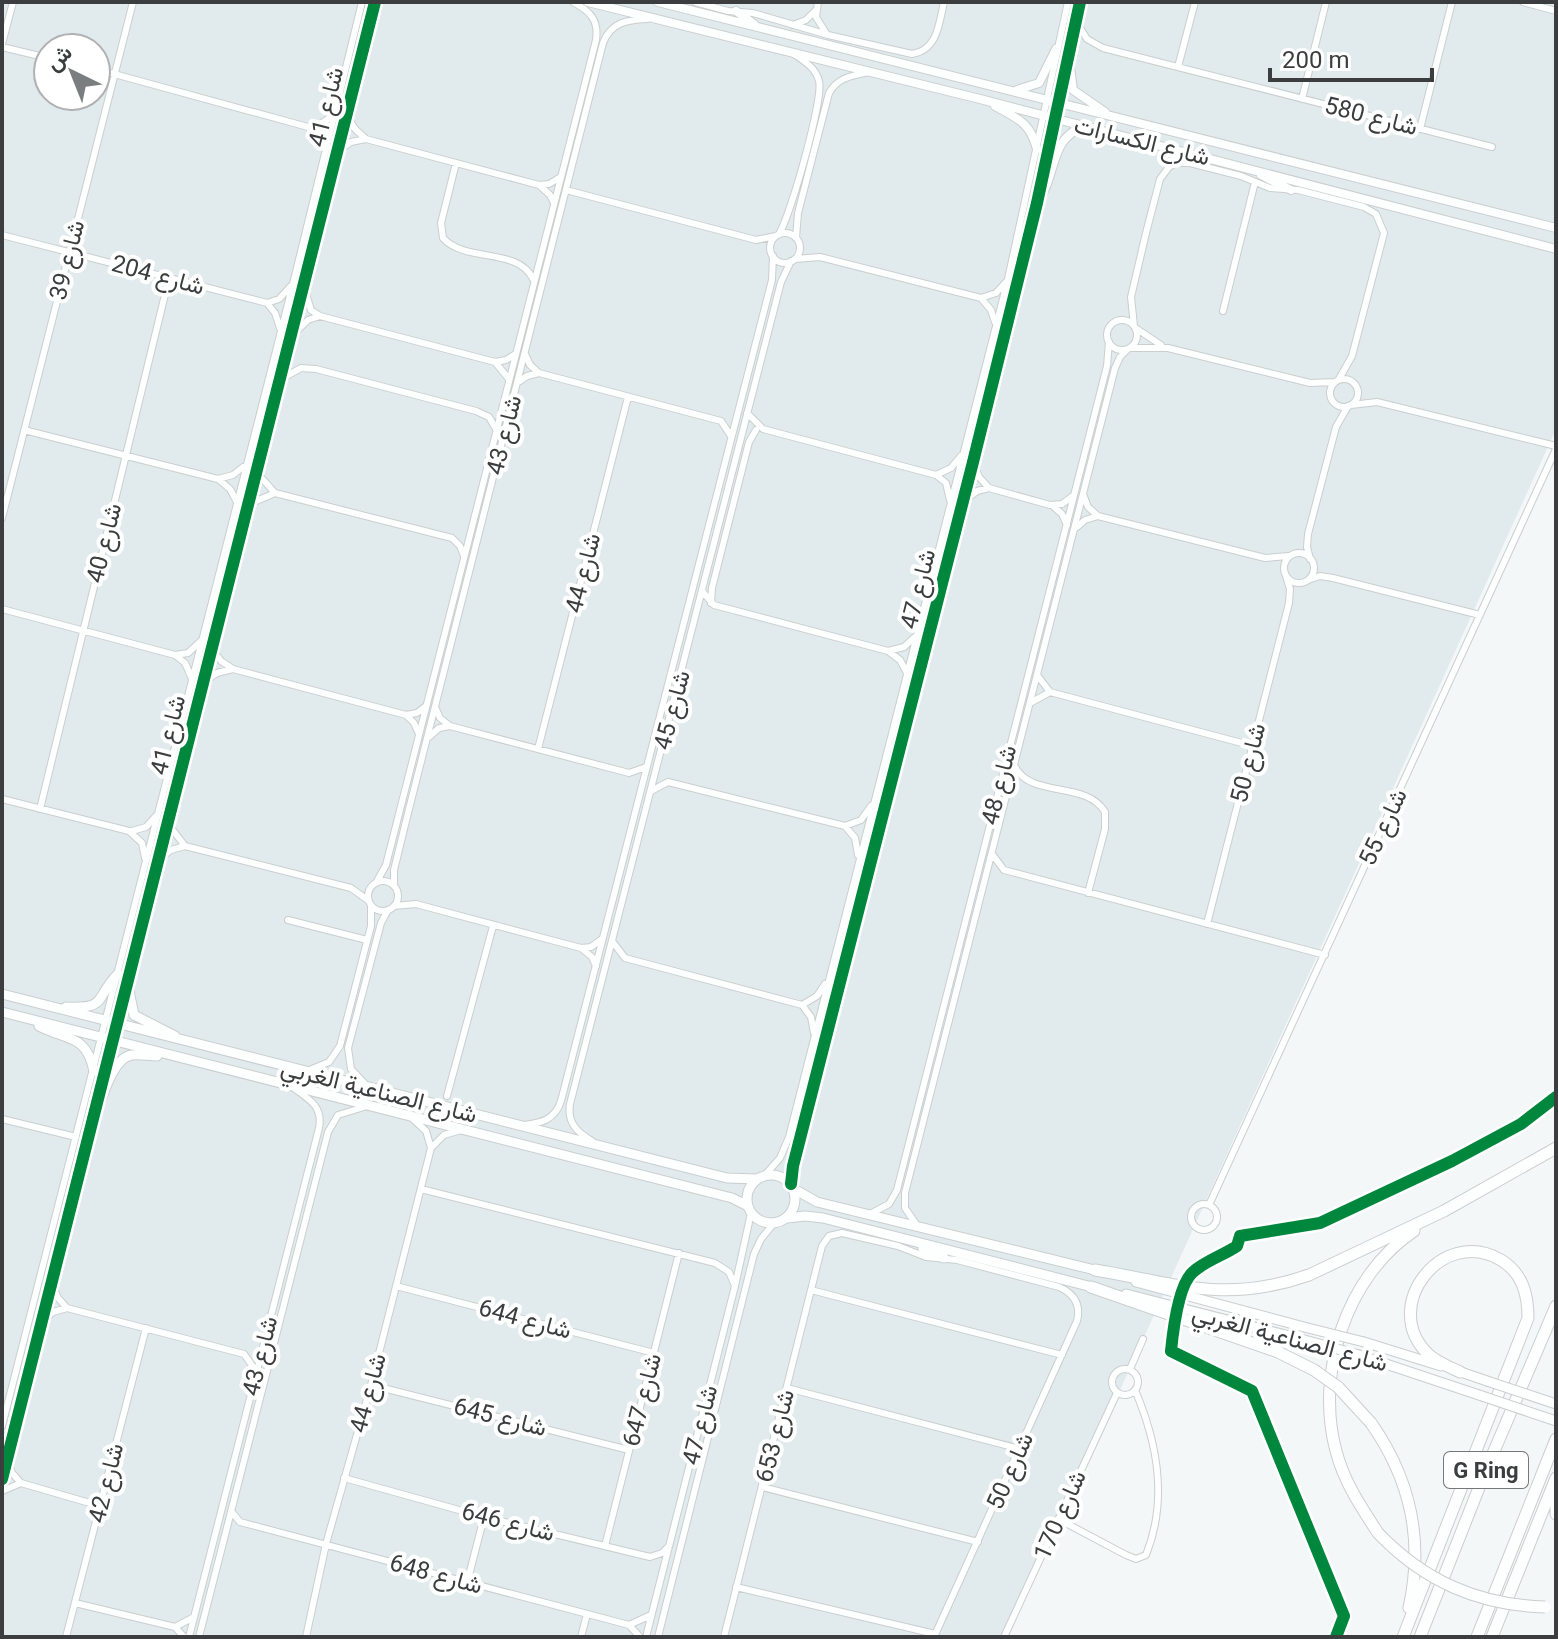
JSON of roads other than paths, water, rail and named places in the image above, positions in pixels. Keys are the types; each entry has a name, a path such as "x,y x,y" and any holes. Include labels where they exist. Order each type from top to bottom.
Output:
{"highway":[{"path":"1095,1270 1195,1290 1231,1292 1261,1289 1309,1275 1444,1211 1556,1148"},
{"path":"1444,1211 1405,1237 1372,1271 1348,1312 1333,1356 1329,1404 1335,1450 1352,1494 1378,1533 1408,1562 1444,1584 1503,1604 1550,1606"},
{"path":"1402,1637 1528,1318 1528,1302 1520,1278 1502,1261 1484,1253 1459,1252 1444,1257 1425,1272 1413,1297 1415,1337 1428,1354 1460,1372"},
{"path":"1091,1287 1278,1352 1314,1370 1338,1387 1371,1423 1397,1466 1409,1497 1414,1522 1415,1578 1402,1637"},
{"name":"G Ring","path":"1420,1637 1486,1470 1556,1306"},
{"name":"G Ring","path":"1477,1637 1556,1439"},
{"path":"1492,1637 1556,1478"},
{"path":"1556,1489 1556,1514"}],"main road":[{"path":"48,1006 83,1008 95,1005 104,997 118,974"},
{"path":"128,986 134,1015 189,1044"},
{"name":"شارع الصناعية الغربي","path":"2,994 189,1044 727,1178 761,1178"},
{"name":"شارع الصناعية الغربي","path":"2,1012 732,1198 749,1209"},
{"path":"26,1018 81,1043 90,1054 94,1071"},
{"path":"96,1113 114,1068 122,1058 167,1055"},
{"path":"779,1176 792,1187 795,1205 787,1218 774,1223 759,1220 749,1209 748,1191 761,1178 779,1176"},
{"name":"شارع الصناعية الغربي","path":"792,1187 817,1202 1095,1270 1364,1342 1556,1404"},
{"name":"شارع الصناعية الغربي","path":"787,1218 814,1216 1301,1339 1359,1355 1556,1421"},
{"path":"898,1238 944,1258"}],"street":[{"path":"13,2 2,46 32,54"},
{"name":"شارع 39","path":"2,518 133,2"},
{"name":"شارع 41","path":"2,1426 362,2"},
{"name":"شارع 41","path":"2,1479 375,2"},
{"name":"شارع 43","path":"375,884 386,865 597,34 591,14 573,2"},
{"name":"شارع الكسارات","path":"588,2 980,99 1556,249"},
{"name":"شارع الكسارات","path":"658,2 1556,228"},
{"path":"695,2 753,13 905,54 925,50 934,40 944,2"},
{"name":"شارع 47","path":"761,1178 786,1148 1008,279 1068,2"},
{"name":"شارع 47","path":"792,1187 793,1166 1037,203 1080,2"},
{"path":"1178,67 1195,2"},
{"path":"1302,99 1326,2"},
{"path":"1420,129 1452,2"},
{"path":"1523,2 1556,11"},
{"path":"792,25 806,20 817,6"},
{"path":"817,6 819,24 828,35"},
{"path":"736,11 757,27"},
{"name":"شارع 43","path":"396,889 394,870 605,37 613,27 624,21 653,18"},
{"name":"شارع 580","path":"1075,20 1094,45 1492,147"},
{"path":"1012,91 1039,83 1056,49"},
{"path":"1068,52 1073,90 1112,117"},
{"path":"772,255 770,246 789,213 820,90 814,70 794,54"},
{"path":"793,260 800,250 798,213 829,93 845,77 871,72"},
{"path":"114,74 308,127 327,147"},
{"path":"980,99 1027,124 1037,149"},
{"path":"308,127 322,123 335,114"},
{"path":"347,116 366,139"},
{"path":"1037,203 1050,178 1062,140 1068,133 1085,126"},
{"path":"338,151 351,142 366,139 539,185 554,203"},
{"path":"456,163 441,223 443,238 455,247 522,265 534,282"},
{"name":"شارع الكسارات","path":"1135,327 1130,304 1132,287 1160,179 1169,167 1190,163 1241,176 1275,189 1364,207 1381,219 1383,240 1352,356 1337,380"},
{"path":"1250,169 1291,190"},
{"path":"539,185 554,182 561,176"},
{"path":"1223,311 1255,182"},
{"path":"566,190 756,240 788,233 820,257"},
{"name":"شارع 204","path":"2,235 267,303"},
{"path":"756,240 781,262 820,257 981,298 996,293 1008,279"},
{"path":"522,265 540,255"},
{"name":"شارع 45","path":"516,1126 542,1122 559,1108 772,280 772,255"},
{"name":"شارع 45","path":"602,1147 577,1131 569,1118 569,1111 781,282 793,260"},
{"name":"شارع 40","path":"40,809 169,278"},
{"path":"281,331 275,313 267,303 279,299 293,284"},
{"path":"304,288 308,305 320,316 495,362 515,354"},
{"path":"981,298 991,310 996,327"},
{"path":"292,338 303,324 320,316"},
{"path":"1168,348 1124,321 1114,323 1108,332 1109,342 1117,349 1168,348 1310,383 1350,380 1377,402 1556,448"},
{"path":"1129,348 1137,339 1135,327"},
{"name":"شارع 48","path":"1079,494 1107,366 1109,342"},
{"name":"شارع 48","path":"868,1215 883,1209 897,1190 1079,494 1115,368 1129,348"},
{"path":"525,354 530,365 539,373 721,421 732,438"},
{"path":"495,362 509,379"},
{"path":"281,379 293,370 316,369 476,411 489,417 496,429"},
{"path":"517,384 527,376 539,373"},
{"path":"1336,427 1330,389 1337,380"},
{"path":"1310,383 1339,406 1377,402"},
{"path":"1306,581 1313,573 1307,547 1308,534 1336,427 1358,395 1357,388"},
{"name":"شارع 44","path":"538,749 628,397"},
{"path":"721,421 740,408"},
{"path":"747,413 759,430 936,475 946,483 951,502"},
{"path":"24,430 218,479 230,489 237,502"},
{"path":"740,441 759,430"},
{"path":"713,604 712,588 749,442 759,430"},
{"name":"شارع 55","path":"1209,1205 1556,448"},
{"path":"936,475 951,468 963,454"},
{"path":"973,462 979,477 989,488 1050,505 1059,510 1070,527 1098,516"},
{"path":"218,479 233,475 246,465"},
{"path":"257,473 275,493 452,538 463,535 471,528"},
{"path":"2,480 11,482"},
{"path":"963,501 989,488"},
{"path":"249,504 275,493"},
{"path":"1050,505 1067,502 1079,494 1098,516 1265,558 1303,554 1333,578"},
{"name":"شارع 48","path":"919,1227 905,1208 905,1193 1015,766 1070,527"},
{"path":"1285,574 1285,561 1308,534"},
{"path":"452,538 464,556"},
{"path":"1265,558 1294,582 1320,576 1333,578 1480,615"},
{"name":"شارع 50","path":"1207,924 1289,603 1290,589 1285,574"},
{"name":"شارع 50","path":"1289,603 1306,581"},
{"path":"702,591 713,604 888,651 900,660 907,673"},
{"path":"697,613 713,604"},
{"path":"2,609 175,655 188,653 203,640"},
{"path":"888,651 904,647 916,636"},
{"path":"212,649 221,661 233,669 406,715 417,713 427,706"},
{"path":"175,655 185,663 192,681"},
{"path":"203,683 217,673 233,669"},
{"path":"1037,675 1050,692 1253,746"},
{"path":"1030,703 1050,692"},
{"path":"435,707 440,718 450,726 629,773 642,788"},
{"path":"406,715 419,734"},
{"path":"427,740 439,728 450,726"},
{"path":"629,773 647,766"},
{"name":"شارع 48","path":"1015,766 1026,781 1094,799 1105,812 1105,829 1088,893"},
{"path":"657,768 668,782 845,826 861,820 873,803"},
{"name":"شارع 48","path":"1009,790 1026,781"},
{"path":"651,791 668,782"},
{"path":"2,799 129,831 146,827 159,812"},
{"path":"168,824 185,846"},
{"path":"845,826 855,838 859,860"},
{"path":"129,831 142,843 146,862"},
{"path":"160,858 171,850 185,846 351,888 386,881 416,904 493,926 581,948 591,947 603,938"},
{"name":"شارع 48","path":"992,854 1004,870"},
{"path":"985,880 1004,870 1325,955"},
{"path":"302,1072 323,1065 337,1052 372,920 368,894 375,884"},
{"path":"351,888 381,911 416,904"},
{"path":"369,1088 351,1069 348,1048 381,923 397,901 396,889"},
{"path":"288,920 367,940"},
{"path":"447,1096 493,926"},
{"path":"612,941 625,958"},
{"path":"581,948 596,966"},
{"path":"605,969 625,958 802,1005 811,1017 814,1035"},
{"path":"802,1005 817,996 828,980"},
{"name":"شارع 43","path":"187,1637 321,1121 316,1105 292,1087"},
{"name":"شارع 43","path":"199,1637 328,1132 338,1115 368,1106"},
{"path":"409,1116 426,1131 431,1148 444,1135 465,1130"},
{"path":"2,1119 76,1137"},
{"name":"شارع 44","path":"306,1637 326,1544 371,1385 431,1148"},
{"path":"421,1189 721,1265 729,1272 735,1286"},
{"name":"شارع 55","path":"1209,1205 1216,1213 1216,1223 1207,1230 1197,1228 1191,1220 1192,1214 1198,1206 1209,1205"},
{"name":"شارع 47","path":"643,1637 735,1286 749,1209"},
{"name":"شارع 47","path":"658,1637 754,1254 774,1223"},
{"name":"شارع 653","path":"724,1637 822,1246 829,1236 842,1233 898,1246 926,1257 944,1258"},
{"name":"شارع 647","path":"605,1546 679,1253"},
{"name":"شارع 50","path":"934,1636 1077,1321 1078,1303 1070,1293 1059,1287 944,1258"},
{"path":"52,1285 67,1308"},
{"name":"شارع 644","path":"396,1286 654,1353"},
{"path":"811,1290 1062,1355"},
{"path":"42,1322 53,1312 67,1308 244,1354 256,1371"},
{"name":"شارع 42","path":"66,1637 146,1328"},
{"path":"1058,1519 1126,1555 1136,1559 1146,1555 1158,1517 1159,1480 1153,1441 1135,1390 1137,1377 1130,1369 1143,1339"},
{"path":"244,1354 263,1344"},
{"name":"شارع 170","path":"1004,1637 1117,1393 1111,1384 1112,1378 1119,1370 1130,1369"},
{"name":"شارع 645","path":"371,1385 629,1450"},
{"path":"787,1388 1020,1449"},
{"path":"1117,1393 1128,1395 1135,1390"},
{"path":"7,1459 12,1473 21,1483 100,1506"},
{"name":"شارع 646","path":"344,1478 484,1517 650,1557 662,1553 669,1546"},
{"path":"2,1491 21,1483"},
{"path":"762,1487 978,1542"},
{"name":"شارع 648","path":"231,1511 244,1523 629,1625"},
{"path":"467,1583 484,1517"},
{"path":"225,1536 244,1523"},
{"path":"736,1587 934,1636"},
{"path":"75,1603 175,1627 187,1637"},
{"path":"581,1637 587,1614"},
{"path":"643,1637 629,1625 651,1615"},
{"path":"175,1627 194,1617"}]}
